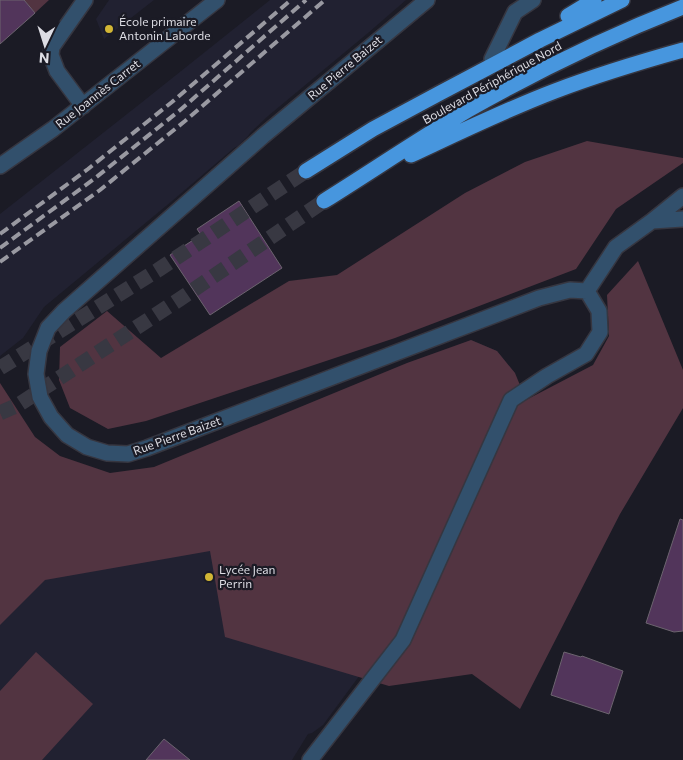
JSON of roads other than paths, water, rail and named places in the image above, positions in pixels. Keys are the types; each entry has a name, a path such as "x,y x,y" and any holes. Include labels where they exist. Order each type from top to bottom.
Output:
{"highway":[{"path":"440,93 594,0"},
{"name":"Boulevard Périphérique Nord","path":"306,172 374,129 440,93 540,40 622,0"},
{"name":"Boulevard Périphérique Nord","path":"324,201 440,127 502,91 603,41 683,7"},
{"path":"351,184 500,113 609,72 683,50"}],"street":[{"path":"83,106 57,71 51,55 52,47 85,0"},
{"name":"Rue Joannès Carret","path":"0,166 53,129 217,0"},
{"name":"Rue Pierre Baizet","path":"427,0 263,136 64,310 48,328 39,351 37,366 36,374 40,396 50,417 67,436 87,447 106,453 128,454 157,445 539,298 570,290 587,292"},
{"path":"492,60 515,12 533,0"},
{"path":"310,760 403,640 511,400 547,376 586,354 600,332 599,311 587,292 616,248 683,196"},
{"path":"652,221 683,219"}],"tunnel":[{"path":"0,368 158,270 306,171"},
{"path":"0,413 18,405 180,299 324,201"}],"railway":[{"path":"0,234 88,169 172,102 291,0"},
{"path":"0,248 94,179 179,111 306,0"},
{"path":"0,262 100,190 185,121 325,0"}],"place":[{"name":"École primaire Antonin Laborde","path":"109,29"},
{"name":"Lycée Jean Perrin","path":"209,577"}]}
